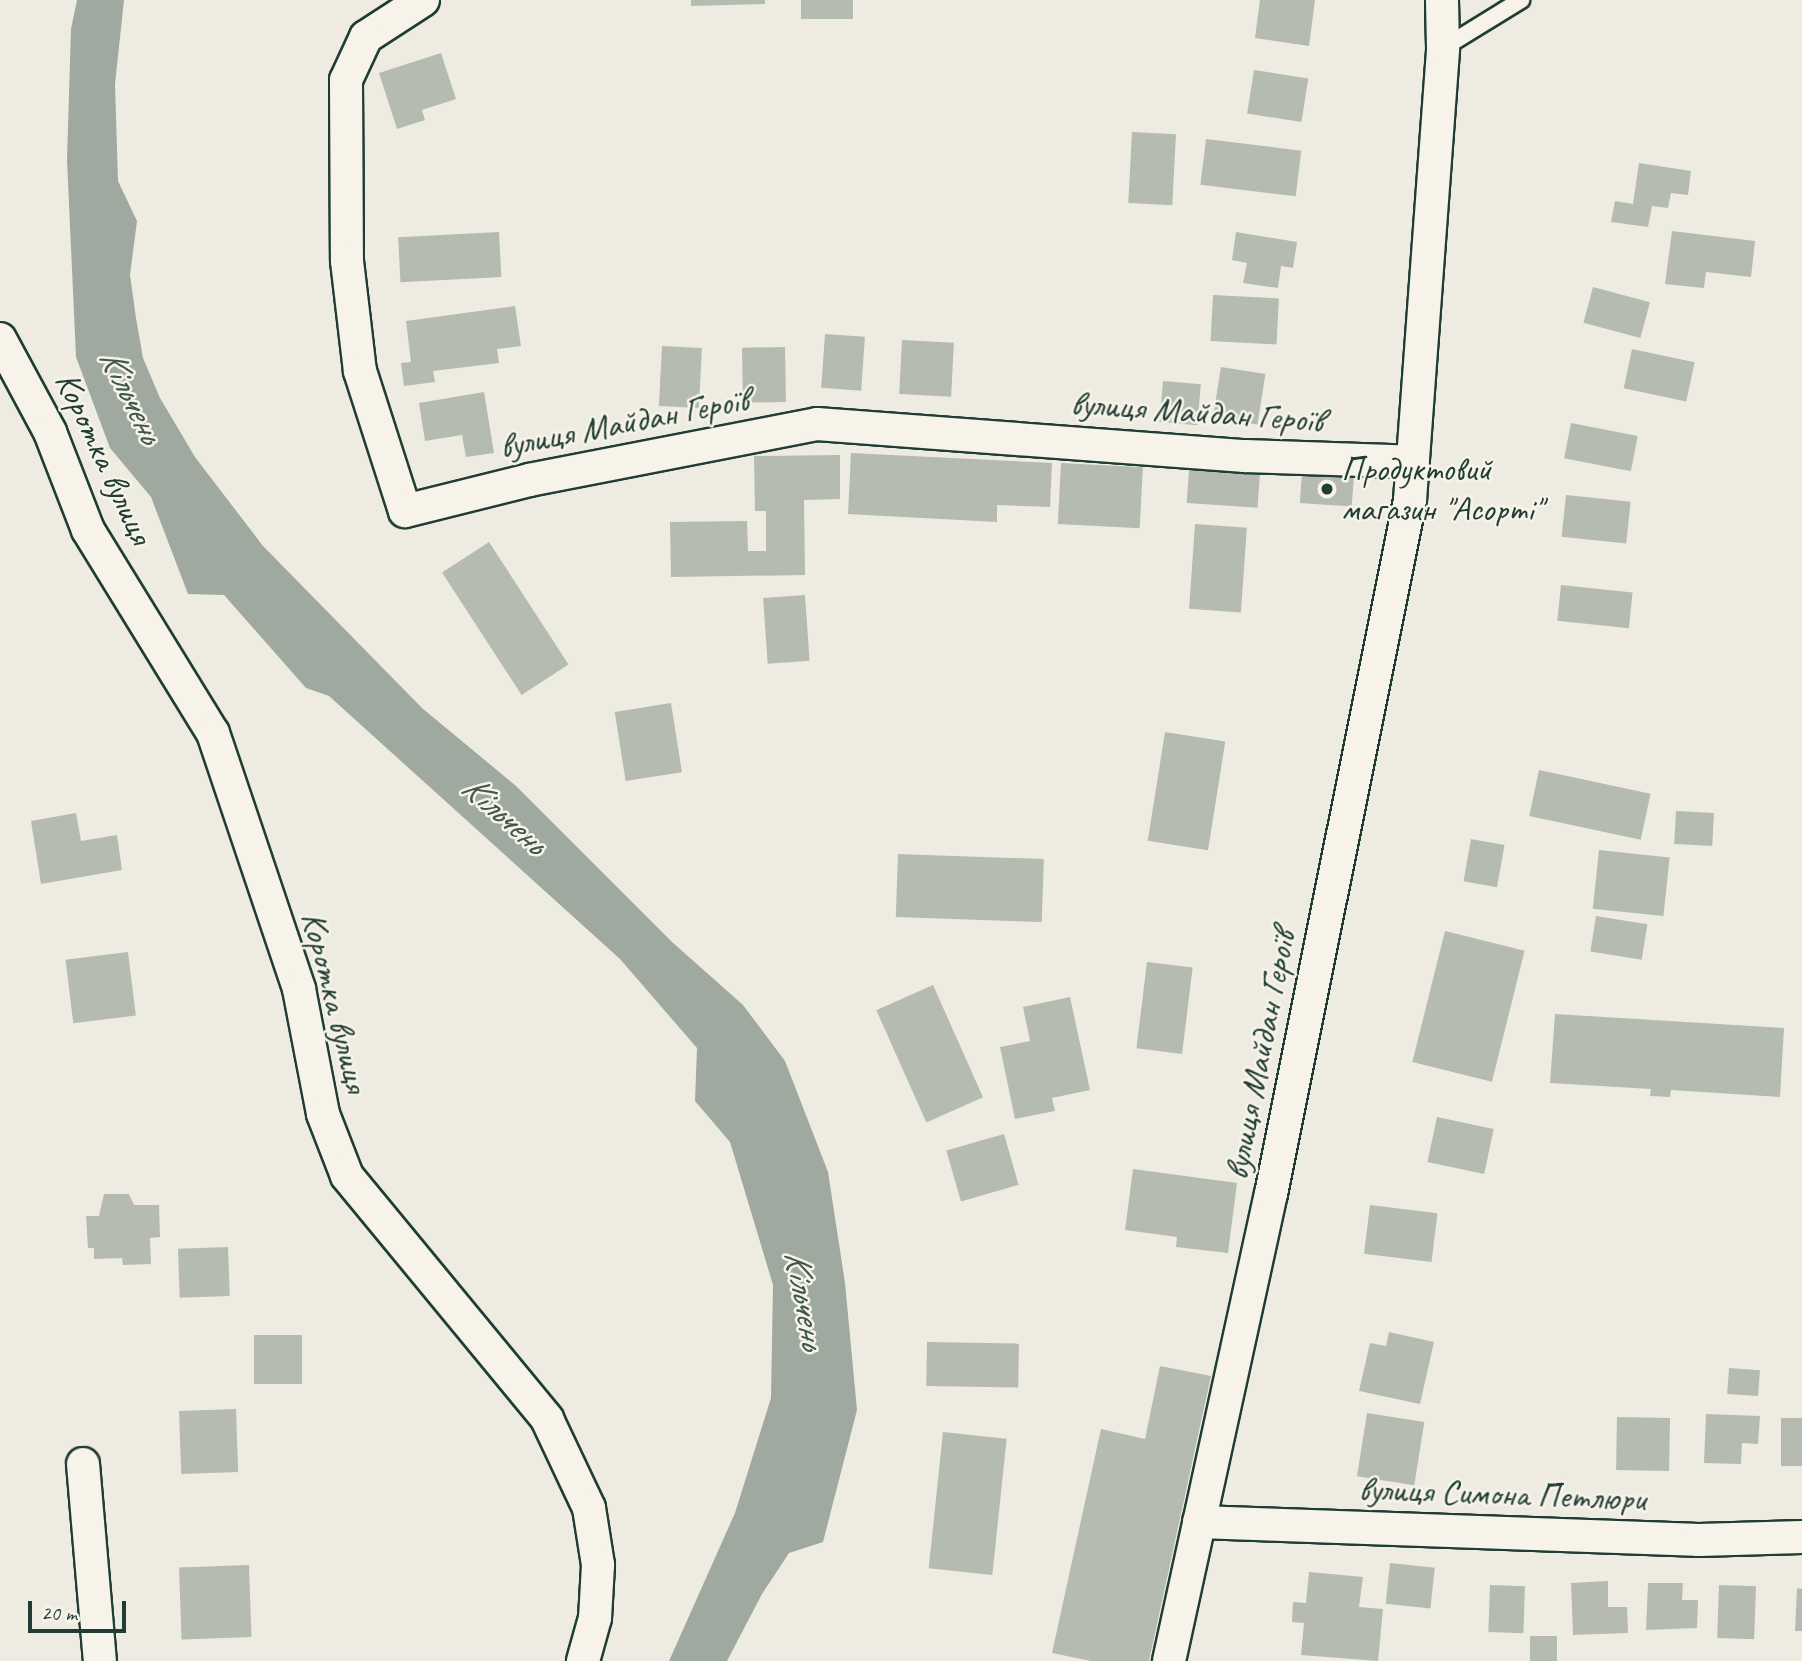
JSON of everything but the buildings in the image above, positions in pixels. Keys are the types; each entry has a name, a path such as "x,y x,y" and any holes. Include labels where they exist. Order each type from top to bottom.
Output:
{"street":[{"name":"вулиця Майдан Героїв","path":"423,0 366,37 346,80 347,261 360,371 405,511 529,480 817,424 1245,456 1413,462"},
{"name":"вулиця Майдан Героїв","path":"1169,1661 1271,1194 1410,500 1443,48 1442,0"},
{"name":"Коротка вулиця","path":"0,339 50,432 88,530 213,733 299,989 323,1114 347,1176 547,1419 589,1508 598,1564 595,1618 583,1661"},
{"path":"83,1464 100,1661"},
{"name":"вулиця Симона Петлюри","path":"1199,1522 1699,1540 1802,1537"}],"lane":[{"path":"1443,48 1521,0"}],"water":[{"name":"Кільчень","path":"77,0 124,0 115,84 118,181 137,221 130,275 136,318 143,358 160,398 195,457 263,546 422,708 516,786 672,942 743,1005 785,1061 828,1172 845,1283 857,1410 823,1542 789,1553 762,1594 727,1661 669,1661 735,1513 771,1398 773,1285 730,1142 695,1101 697,1048 620,959 329,696 306,688 224,595 188,594 151,497 110,448 76,357 67,160 71,29"}],"place":[{"name":"Продуктовий магазин \"Асорті\"","path":"1327,489"}]}
